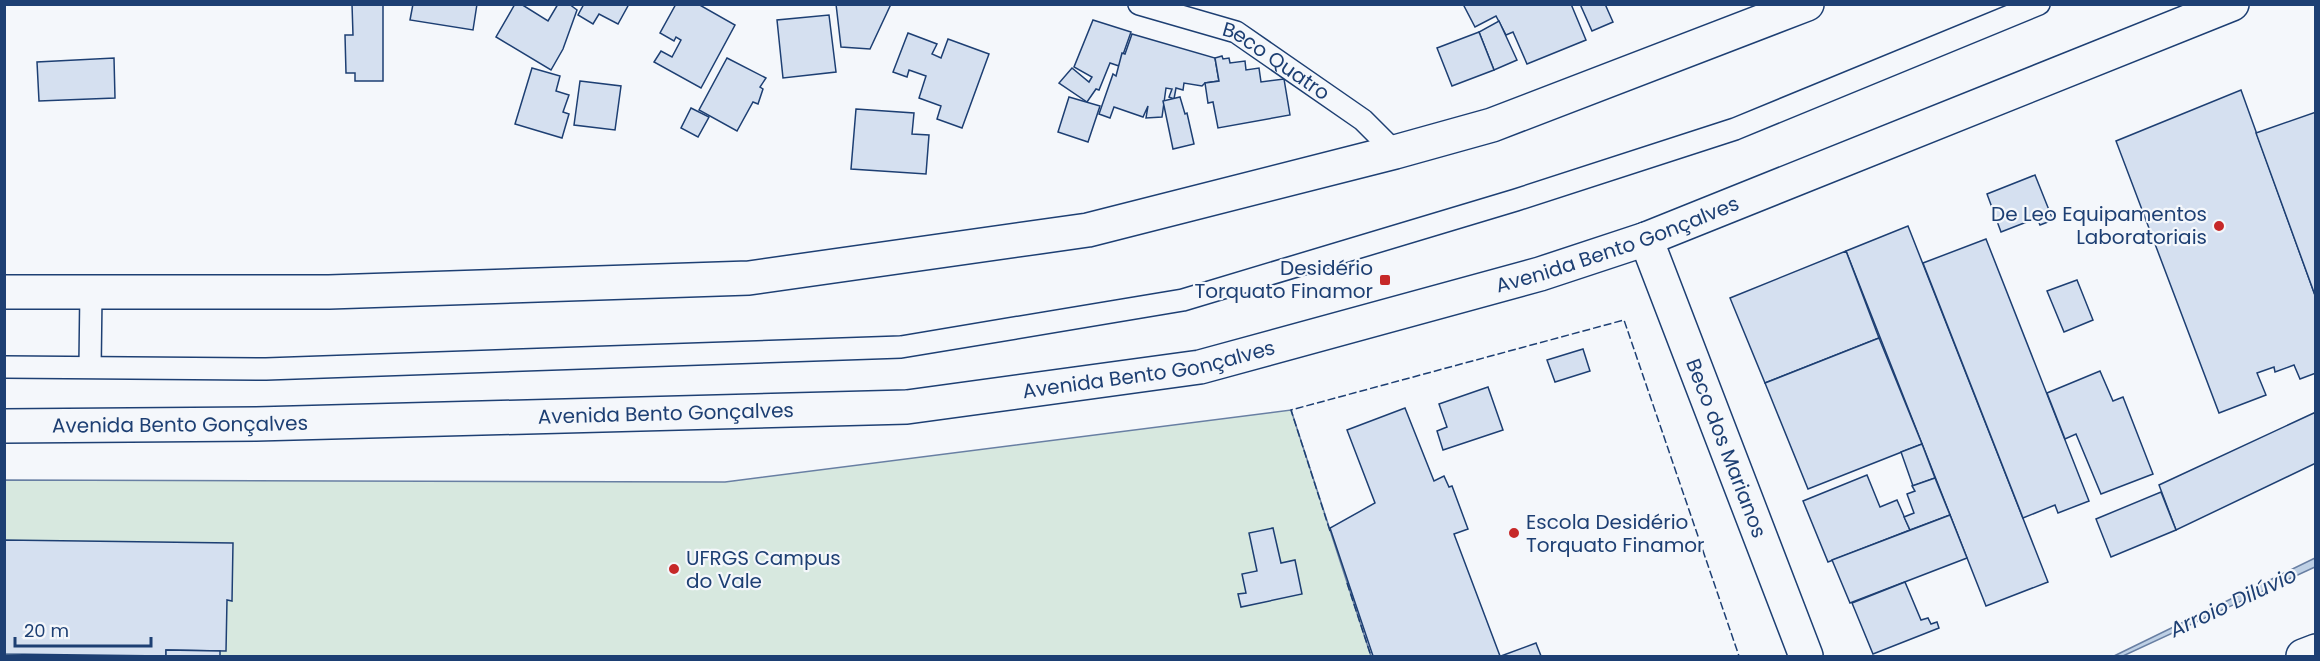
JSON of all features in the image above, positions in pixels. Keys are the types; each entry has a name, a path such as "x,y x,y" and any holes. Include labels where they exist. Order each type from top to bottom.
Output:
{"main road":[{"path":"4,292 329,292 748,278 1088,230 1492,125 1807,4"},
{"name":"Avenida Bento Gonçalves","path":"4,426 256,424 907,406 1200,367 1540,274 1646,239 2232,4"},
{"name":"Beco dos Marianos","path":"1646,239 1806,657"},
{"path":"2303,657 2316,651"}],"lane":[{"name":"Beco Quatro","path":"1138,4 1236,32 1363,120 1395,152"},
{"path":"4,367 266,369 902,347 1183,300 1516,200 1735,129 2038,4"},
{"path":"90,367 91,292"}],"shaded area":[{"name":"UFRGS Campus do Vale","path":"1291,410 1371,656 5,656 5,480 725,482"}],"water":[{"name":"Arroio Dilúvio","path":"2315,558 2315,567 2123,656 2114,656"}],"building":[{"path":"352,4 383,4 383,81 355,81 355,73 346,73 345,35 353,35"},
{"path":"413,4 477,4 473,30 410,20"},
{"path":"515,4 521,4 548,21 558,4 569,4 577,10 563,49 551,70 496,37"},
{"path":"584,4 629,4 618,24 599,14 593,24 578,15"},
{"path":"676,4 698,4 735,25 701,88 654,62 661,51 672,57 681,40 676,37 674,41 660,33"},
{"path":"836,4 891,4 870,49 841,47"},
{"path":"1463,4 1571,4 1586,40 1527,64 1513,32 1506,35 1496,16 1475,27"},
{"path":"1580,4 1605,4 1613,22 1592,31"},
{"path":"829,15 836,72 783,78 777,20"},
{"path":"1093,20 1131,32 1119,66 1110,63 1099,90 1096,89 1087,102 1059,83 1072,68 1089,82 1092,77 1074,67"},
{"path":"1499,21 1517,60 1494,70 1479,32"},
{"path":"1479,32 1494,70 1452,86 1437,48"},
{"path":"908,33 937,44 932,54 941,58 948,39 989,54 962,128 937,119 941,106 919,98 926,76 909,70 907,77 893,72"},
{"path":"1132,34 1215,58 1219,81 1205,83 1202,86 1184,83 1183,90 1176,88 1174,99 1169,97 1172,89 1166,88 1162,117 1146,118 1148,106 1143,117 1114,107 1110,118 1099,114 1113,74 1116,76 1122,53 1125,54"},
{"path":"1222,56 1223,59 1229,58 1230,63 1245,61 1246,70 1259,68 1261,82 1284,79 1290,115 1218,128 1213,102 1208,103 1205,83 1219,81 1215,58"},
{"path":"114,58 115,98 39,101 37,62"},
{"path":"727,58 766,78 760,87 763,89 758,104 753,102 737,131 699,110"},
{"path":"532,68 560,76 556,91 569,95 563,112 569,114 562,138 515,124"},
{"path":"580,81 621,86 615,130 574,125"},
{"name":"De Leo Equipamentos Laboratoriais","path":"2241,90 2316,298 2316,373 2300,379 2294,365 2275,372 2274,367 2257,373 2266,395 2219,413 2116,141"},
{"path":"1069,97 1100,106 1088,142 1058,132"},
{"path":"1180,97 1185,114 1187,113 1194,144 1173,149 1163,101"},
{"path":"691,108 709,117 698,137 681,128"},
{"path":"856,109 914,113 912,134 929,135 926,174 851,169"},
{"path":"2316,112 2316,298 2256,133"},
{"path":"2035,175 2053,220 2040,225 2037,218 2001,232 1987,194"},
{"path":"1908,226 2048,582 1986,606 1846,251"},
{"path":"1986,239 2089,501 2058,513 2055,505 2023,518 1923,263"},
{"path":"1846,251 1879,338 1765,383 1730,298"},
{"path":"2077,280 2093,320 2064,332 2047,291"},
{"path":"1879,338 1922,444 1808,489 1765,383"},
{"path":"1583,349 1590,371 1555,382 1547,360"},
{"path":"2100,371 2113,401 2123,397 2153,474 2101,494 2076,434 2065,439 2047,393"},
{"path":"1488,387 1503,430 1443,450 1437,431 1447,427 1439,404"},
{"path":"1405,408 1434,481 1444,476 1449,487 1452,486 1468,529 1454,534 1500,656 1373,656 1330,528 1375,503 1347,430"},
{"path":"2316,412 2316,463 2176,530 2159,485"},
{"path":"1922,444 1935,478 1913,486 1901,452"},
{"path":"1867,475 1880,507 1897,500 1910,530 1828,562 1803,501"},
{"path":"1935,478 1950,515 1910,530 1904,517 1914,513 1907,494 1915,491 1912,486"},
{"path":"2161,492 2176,530 2111,557 2096,519"},
{"path":"1950,515 1967,558 1850,603 1832,560"},
{"path":"1273,528 1281,563 1295,560 1302,594 1241,607 1238,594 1246,593 1242,574 1257,571 1249,533"},
{"path":"4,540 233,543 232,601 227,600 226,651 166,650 166,656 4,654"},
{"path":"1905,582 1921,620 1928,618 1931,624 1937,622 1939,628 1873,654 1852,603"},
{"path":"1536,643 1541,656 1501,656"},
{"path":"166,650 220,651 220,656 166,656"}],"fence":[{"path":"1330,531 1291,410 1624,320 1739,656"},
{"path":"1347,583 1371,656"}],"place":[{"name":"De Leo Equipamentos Laboratoriais","path":"2219,226"},
{"name":"Desidério Torquato Finamor","path":"1385,280"},
{"name":"Escola Desidério Torquato Finamor","path":"1514,533"},
{"name":"UFRGS Campus do Vale","path":"674,569"}]}
